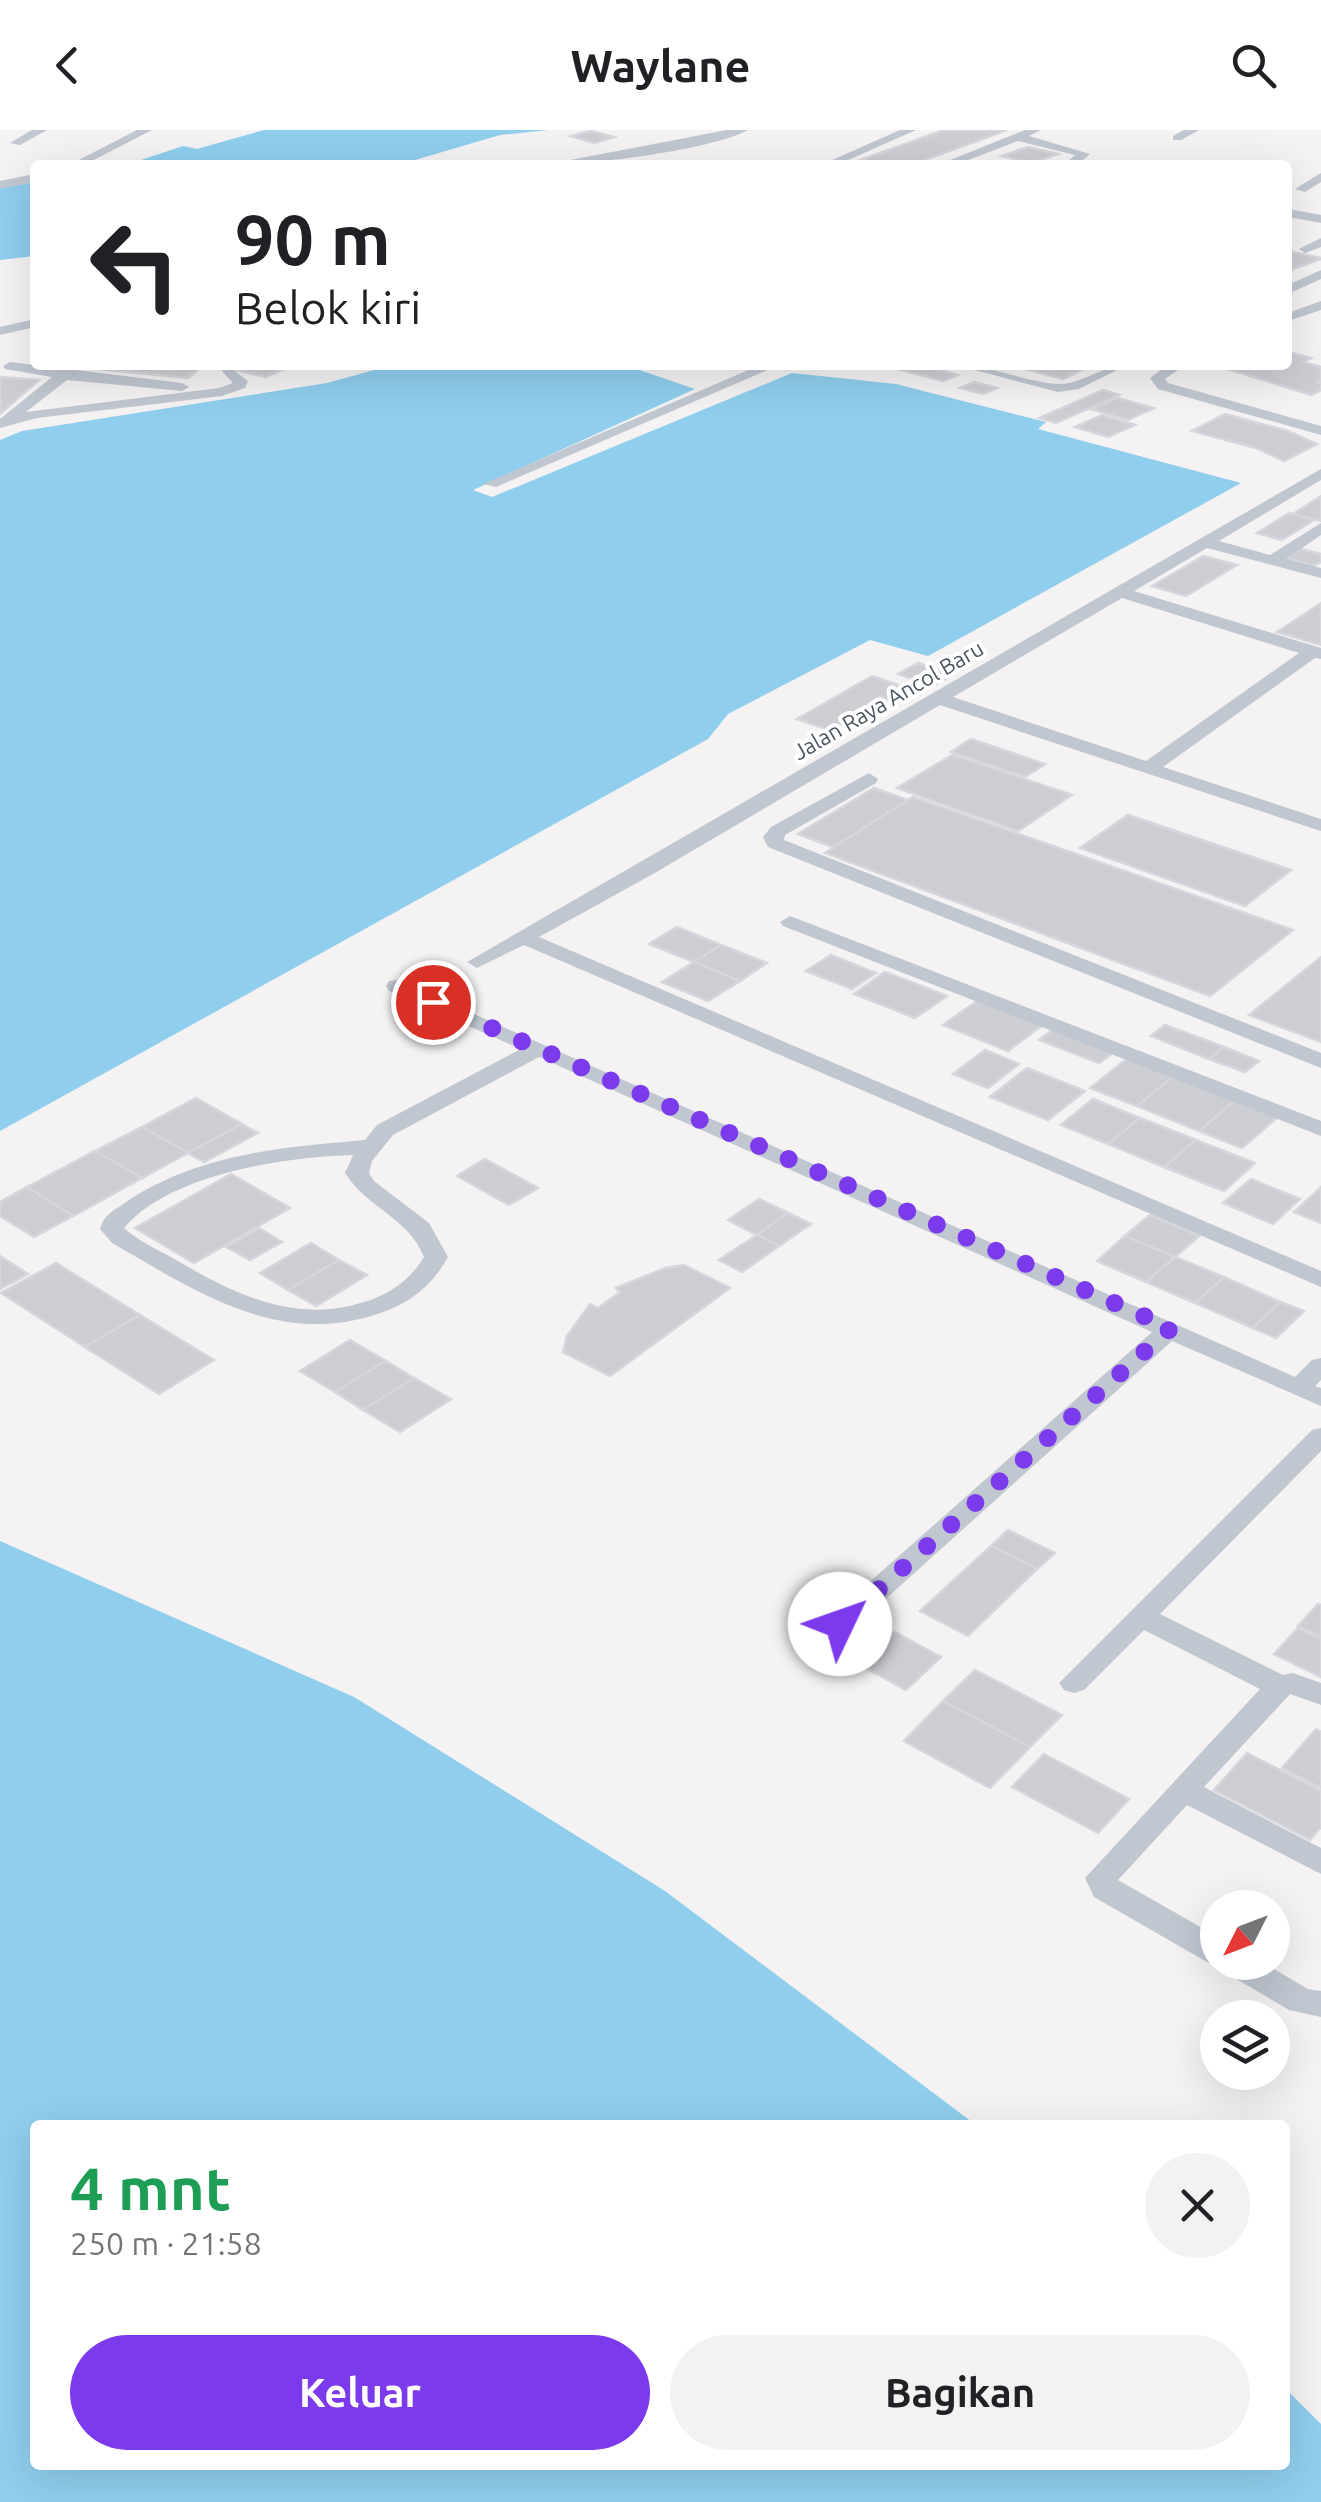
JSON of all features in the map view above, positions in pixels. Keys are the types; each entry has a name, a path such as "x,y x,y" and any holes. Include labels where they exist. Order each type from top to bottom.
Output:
{"lane":[{"path":"16,143 40,130"},
{"path":"85,160 146,130"},
{"path":"584,160 653,150 742,130"},
{"path":"838,160 910,130"},
{"path":"957,160 1035,130"},
{"path":"1177,138 1193,130"},
{"path":"1018,137 1086,156 1079,160"},
{"path":"1300,188 1321,177"},
{"path":"0,185 30,179"},
{"path":"1292,214 1321,219"},
{"path":"1305,248 1321,242"},
{"path":"1292,287 1321,274"},
{"path":"1292,316 1321,305"},
{"path":"0,330 30,324"},
{"path":"5,366 30,354"},
{"path":"5,366 30,370"},
{"path":"31,370 222,392"},
{"path":"491,484 760,370"},
{"path":"984,370 1058,388 1074,386 1109,370"},
{"path":"1170,370 1157,378 1163,386 1321,430"},
{"path":"4,421 222,392 240,385 241,381 229,371"},
{"path":"4,421 64,375"},
{"name":"Jalan Raya Ancol Baru","path":"477,962 1124,593 1321,474"},
{"path":"1273,560 1321,528"},
{"path":"1208,543 1321,573"},
{"path":"1124,593 1317,653"},
{"path":"1150,768 1317,653"},
{"path":"940,699 1321,825"},
{"path":"869,779 778,832 773,837 775,843 1321,1061"},
{"path":"790,922 1321,1129"},
{"path":"524,938 1321,1280"},
{"path":"397,986 1310,1392 1321,1366"},
{"path":"371,1146 266,1157 208,1168 126,1212 112,1229 121,1238 234,1301 272,1316 319,1321 355,1316 396,1299 425,1278 436,1257 430,1236 363,1186 357,1173 371,1146 384,1130 540,1048"},
{"path":"840,1624 1171,1328"},
{"path":"1074,1683 1321,1436"},
{"path":"1141,1616 1280,1686"},
{"path":"1200,1943 1105,1888 1101,1878 1280,1686 1294,1683 1321,1695"},
{"path":"1186,1791 1321,1862"},
{"path":"1265,1980 1302,2001 1321,2004"}],"water":[{"path":"264,130 549,130 500,135 415,160 141,160 183,146 197,149"},
{"path":"30,183 30,257 0,260 0,188"},
{"path":"374,370 640,370 695,389 473,490 492,497 792,373 896,384 1046,422 1038,429 1241,483 928,656 870,640 728,714 708,739 0,1131 0,440 22,431 327,383"},
{"path":"0,1541 354,1697 665,1891 969,2120 30,2120 30,2470 1290,2470 1290,2393 1321,2424 1321,2502 0,2502"}],"building":[{"path":"944,130 1007,130 925,160 861,160"},
{"path":"591,131 614,137 594,143 571,136"},
{"path":"1028,147 1058,154 1041,160 1002,156"},
{"path":"1292,252 1321,259 1292,270"},
{"path":"1292,353 1311,358 1303,362 1321,367 1321,380 1317,382 1321,383 1321,390 1311,395 1231,370 1292,370"},
{"path":"106,370 197,370 188,378"},
{"path":"235,370 282,370 266,377"},
{"path":"901,370 940,370 958,375 943,381"},
{"path":"1028,370 1082,370 1063,379"},
{"path":"0,377 39,380 0,414"},
{"path":"974,382 997,388 983,394 960,388"},
{"path":"1103,390 1119,395 1056,423 1039,418"},
{"path":"1117,398 1154,408 1128,420 1091,409"},
{"path":"1225,414 1288,431 1317,444 1284,461 1256,448 1192,431"},
{"path":"1102,415 1135,425 1108,437 1075,427"},
{"path":"1321,496 1321,521 1293,514"},
{"path":"1289,513 1314,520 1282,540 1257,533"},
{"path":"1301,549 1321,554 1321,562 1314,566 1286,558"},
{"path":"1203,556 1237,565 1186,596 1152,586"},
{"path":"1321,603 1321,645 1277,632"},
{"path":"918,663 953,675 933,686 898,674"},
{"path":"872,676 907,688 832,731 797,719"},
{"path":"971,739 1045,764 1025,777 951,752"},
{"path":"952,755 1072,795 1018,831 897,788"},
{"path":"874,788 908,800 833,847 798,834"},
{"path":"913,797 1293,930 1210,996 825,853"},
{"path":"1128,815 1291,870 1245,906 1080,848"},
{"path":"677,927 721,945 694,962 649,944"},
{"path":"721,945 767,963 740,981 694,962"},
{"path":"831,955 876,973 852,989 806,971"},
{"path":"1321,957 1321,1042 1249,1015"},
{"path":"694,962 740,981 708,1001 662,982"},
{"path":"885,972 947,996 915,1018 854,994"},
{"path":"980,999 1044,1024 1008,1051 943,1025"},
{"path":"1165,1025 1224,1047 1209,1059 1151,1036"},
{"path":"1054,1029 1114,1052 1099,1063 1039,1040"},
{"path":"1224,1047 1259,1061 1245,1072 1209,1059"},
{"path":"985,1050 1019,1064 988,1088 953,1074"},
{"path":"1128,1058 1174,1076 1137,1106 1090,1088"},
{"path":"1027,1068 1085,1091 1048,1120 990,1097"},
{"path":"1174,1076 1236,1100 1199,1131 1137,1106"},
{"path":"196,1098 242,1124 188,1153 142,1127"},
{"path":"1093,1099 1140,1118 1108,1144 1061,1125"},
{"path":"1236,1100 1278,1117 1242,1148 1199,1131"},
{"path":"1140,1118 1196,1140 1164,1167 1108,1144"},
{"path":"242,1124 258,1133 204,1162 188,1153"},
{"path":"142,1127 188,1153 142,1178 95,1151"},
{"path":"1196,1140 1255,1163 1224,1191 1164,1167"},
{"path":"95,1151 142,1178 73,1216 27,1187"},
{"path":"485,1159 538,1188 509,1205 457,1176"},
{"path":"231,1174 290,1208 194,1263 135,1228"},
{"path":"1251,1179 1300,1199 1273,1224 1223,1203"},
{"path":"27,1187 73,1216 34,1237 0,1216 0,1202"},
{"path":"1321,1187 1321,1223 1294,1212"},
{"path":"759,1199 788,1213 757,1235 728,1220"},
{"path":"788,1213 811,1224 779,1246 757,1235"},
{"path":"1150,1215 1199,1236 1175,1257 1125,1236"},
{"path":"259,1228 282,1242 250,1260 226,1247"},
{"path":"757,1235 779,1246 742,1272 719,1260"},
{"path":"1125,1236 1175,1257 1146,1282 1097,1261"},
{"path":"311,1243 339,1260 288,1290 260,1273"},
{"path":"0,1256 28,1274 0,1289"},
{"path":"1175,1257 1224,1277 1195,1303 1146,1282"},
{"path":"339,1260 367,1275 316,1306 288,1290"},
{"path":"56,1263 140,1315 85,1347 1,1293"},
{"path":"684,1265 730,1288 610,1376 563,1352 567,1336 590,1304 598,1308 620,1292 616,1288 665,1268"},
{"path":"1224,1277 1280,1302 1253,1328 1195,1303"},
{"path":"1280,1302 1304,1311 1276,1338 1253,1328"},
{"path":"140,1315 214,1360 159,1394 85,1347"},
{"path":"350,1340 386,1361 335,1392 300,1371"},
{"path":"386,1361 414,1378 363,1410 335,1392"},
{"path":"414,1378 451,1399 400,1432 363,1410"},
{"path":"1008,1530 1055,1553 1037,1569 991,1546"},
{"path":"991,1546 1037,1569 968,1636 920,1611"},
{"path":"1321,1605 1321,1637 1298,1626"},
{"path":"1298,1628 1321,1639 1321,1677 1274,1654"},
{"path":"895,1632 941,1657 906,1690 860,1665"},
{"path":"975,1670 1062,1715 1030,1747 943,1701"},
{"path":"943,1701 1030,1747 990,1788 904,1741"},
{"path":"1316,1729 1321,1732 1321,1788 1282,1768"},
{"path":"1247,1753 1321,1791 1321,1827 1310,1840 1214,1790"},
{"path":"1044,1754 1129,1799 1098,1833 1012,1787"}],"route":[{"path":"433,1002 1171,1328 840,1624"}]}
